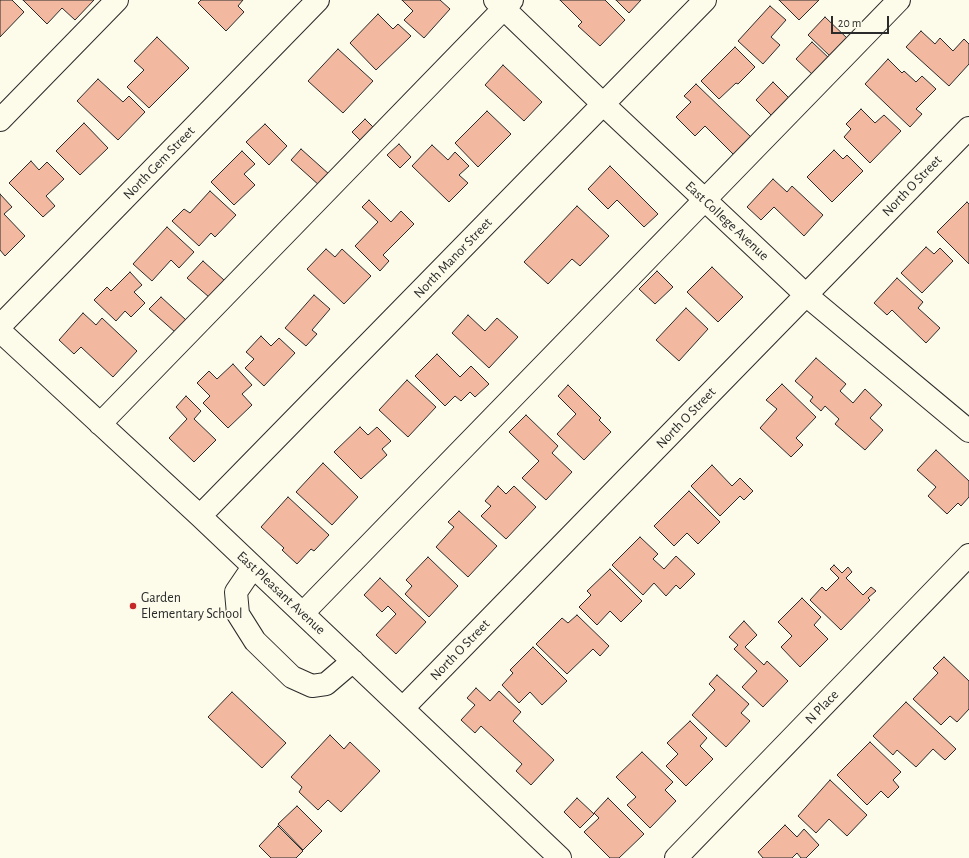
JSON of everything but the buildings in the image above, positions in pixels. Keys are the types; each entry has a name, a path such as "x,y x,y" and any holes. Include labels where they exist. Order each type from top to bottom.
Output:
{"street":[{"path":"0,120 117,0"},
{"name":"North Gem Street","path":"0,326 318,0"},
{"name":"North Manor Street","path":"200,516 705,0"},
{"path":"303,613 899,0"},
{"path":"100,424 504,3"},
{"name":"East College Avenue","path":"504,3 603,104 806,295 969,431"},
{"name":"North O Street","path":"403,708 969,128"},
{"name":"East Pleasant Avenue","path":"0,331 200,516 560,858"},
{"name":"N Place","path":"676,858 969,555"},
{"path":"253,567 236,592 238,614 255,641 292,677 312,686 326,684 353,661"}],"place":[{"name":"Garden Elementary School","path":"133,606"}]}
